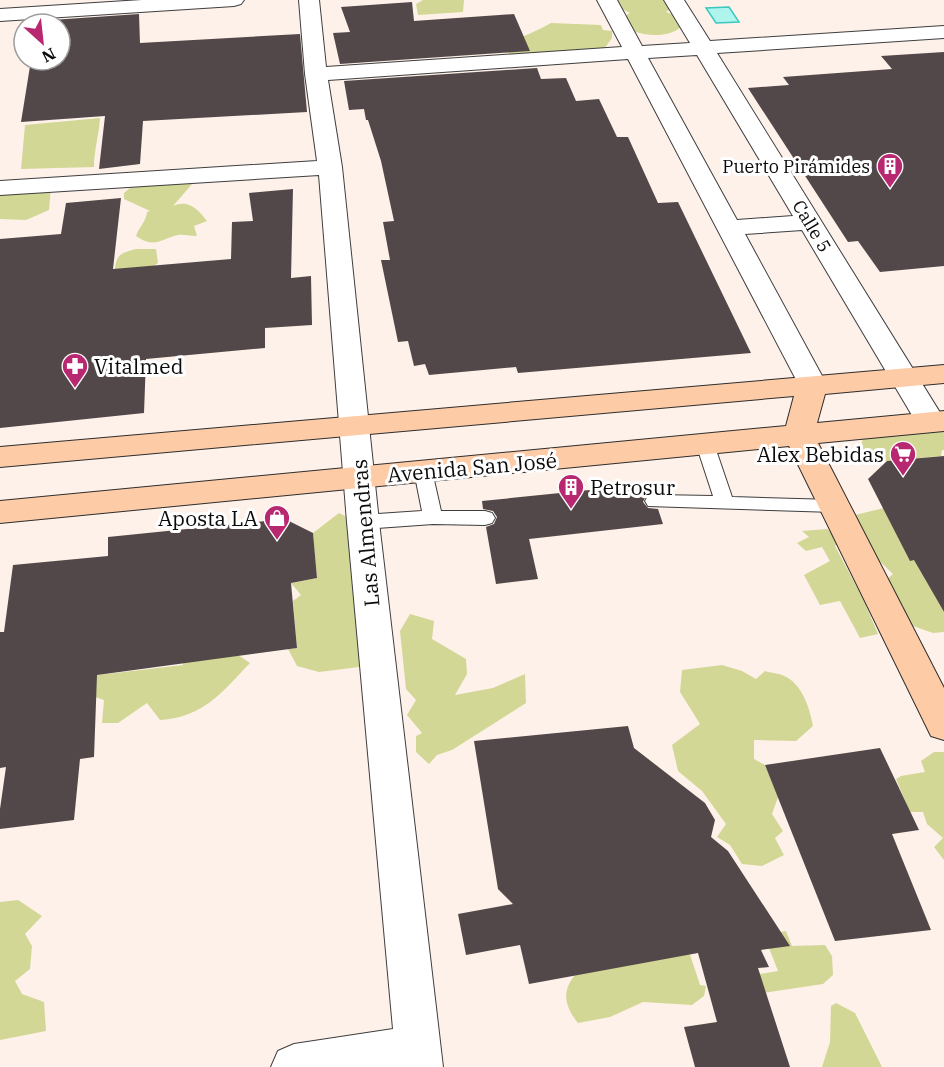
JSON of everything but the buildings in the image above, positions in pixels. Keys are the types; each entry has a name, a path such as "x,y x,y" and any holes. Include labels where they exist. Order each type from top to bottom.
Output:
{"street":[{"path":"0,15 234,0"},
{"name":"Las Almendras","path":"309,0 316,74 330,167 363,522 419,1057"},
{"path":"607,0 812,385 799,435 944,725"},
{"name":"Calle 5","path":"674,0 904,378 938,422"},
{"path":"316,74 944,32"},
{"path":"0,188 330,167"},
{"path":"728,228 810,222"},
{"path":"0,458 944,374"},
{"name":"Avenida San José","path":"0,512 938,422"},
{"path":"294,1067 419,1057"}],"lane":[{"path":"705,444 716,472 724,503"},
{"path":"423,471 433,517"},
{"path":"655,501 834,506"},
{"path":"363,522 433,517 485,518"}],"green space":[{"path":"423,0 464,0 463,12 418,15 416,4"},
{"path":"616,0 672,0 673,7 666,12 674,15 681,27 676,31 658,35 632,31 625,16 630,13 620,8"},
{"path":"551,23 601,25 603,30 612,31 612,38 604,49 511,55 497,49"},
{"path":"100,118 94,167 21,169 25,125"},
{"path":"144,182 192,184 173,206 183,204 192,206 204,217 207,221 194,226 197,236 178,235 157,242 148,242 136,236 147,212 150,211 124,199 124,193 131,187"},
{"path":"51,187 49,210 26,220 0,219 0,193"},
{"path":"136,249 156,249 158,263 149,269 121,275 115,269 118,257"},
{"path":"944,414 944,450 941,456 886,461 883,464 867,457 861,446 864,434"},
{"path":"884,508 910,560 943,557 918,567 944,612 944,632 933,633 896,620 884,582 893,574 869,551 855,515"},
{"path":"339,513 359,523 369,654 359,667 319,672 297,666 288,649 297,648 293,601 301,595 291,583 317,578 313,533"},
{"path":"827,529 842,539 835,546 863,599 878,634 860,638 840,601 820,605 804,575 830,561 822,547 806,551 797,543 809,537 802,531"},
{"path":"410,614 434,621 432,639 466,659 467,674 455,695 493,688 525,674 526,703 452,750 437,755 429,764 416,752 416,736 422,733 407,715 416,700 406,689 400,631"},
{"path":"184,644 238,655 250,663 211,702 189,714 175,718 160,720 147,703 118,723 102,723 104,700 47,681 183,665"},
{"path":"722,665 742,671 756,679 765,671 790,679 804,697 813,726 796,741 754,740 754,759 765,765 778,797 772,814 783,831 775,838 784,855 762,866 742,864 730,845 717,837 726,824 702,791 678,771 672,745 700,724 680,692 682,670"},
{"path":"934,752 944,752 944,860 934,847 943,838 927,824 923,812 910,812 896,779 925,772 921,761"},
{"path":"18,900 42,916 25,934 32,946 30,969 15,981 22,994 44,1002 46,1031 0,1040 0,902"},
{"path":"786,931 792,946 825,945 832,956 833,975 823,984 763,993 748,976 778,971 764,935"},
{"path":"683,933 700,985 706,986 704,996 692,1005 643,1002 610,1017 578,1023 566,999 568,987 575,975"},
{"path":"836,1003 855,1013 882,1067 822,1067 830,1042 831,1006"}],"water":[{"path":"729,7 739,22 716,23 706,8"}],"place":[{"name":"Puerto Pirámides","path":"890,189"},
{"name":"Vitalmed","path":"75,389"},
{"name":"Alex Bebidas","path":"903,477"},
{"name":"Petrosur","path":"571,510"},
{"name":"Aposta LA","path":"277,541"}]}
